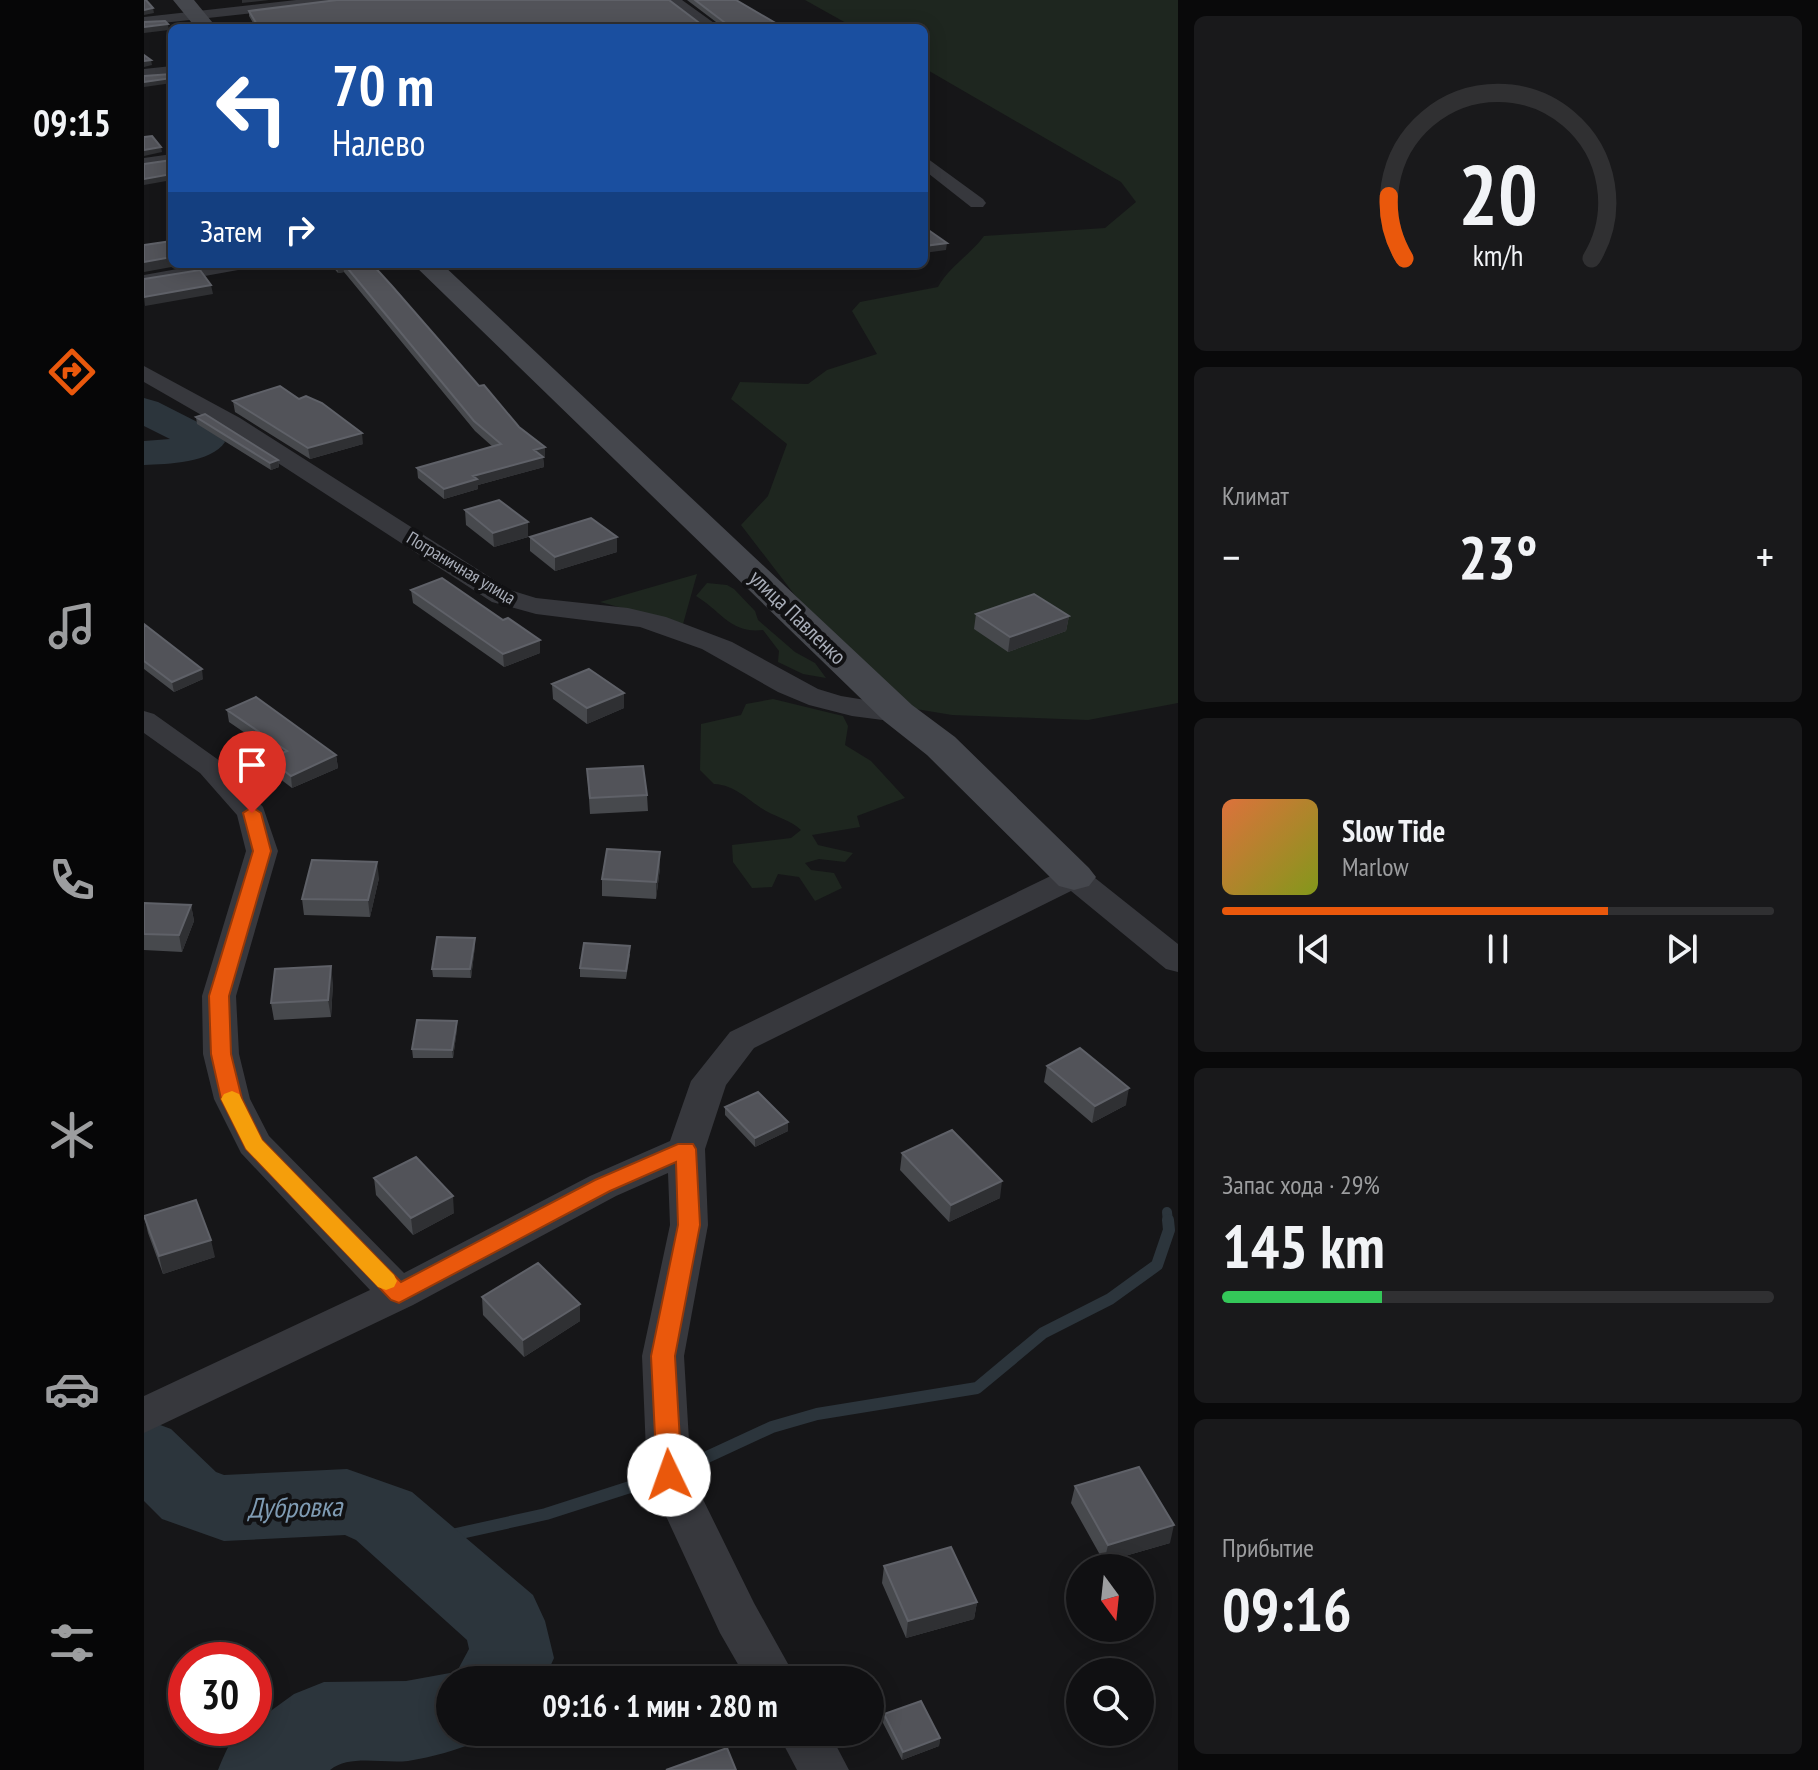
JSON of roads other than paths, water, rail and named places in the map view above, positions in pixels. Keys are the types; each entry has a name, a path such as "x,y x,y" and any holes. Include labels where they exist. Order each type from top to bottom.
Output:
{"street":[{"path":"144,21 335,0"},
{"path":"673,0 708,24"},
{"path":"144,74 168,71"},
{"path":"144,163 168,160"},
{"path":"928,164 977,203"},
{"path":"144,281 216,268"},
{"name":"улица Павленко","path":"430,268 898,713 941,746 1074,877 1178,961"},
{"name":"Пограничная улица","path":"144,373 232,423 501,596 521,605 552,610 599,610 646,620 731,652 807,695 839,705 898,713"},
{"path":"144,720 210,767 252,813 262,851 219,996 221,1054 232,1099 254,1144 399,1294"},
{"path":"765,1666 737,1618 669,1475 663,1356 689,1225 686,1149 709,1081 742,1040 1074,877"},
{"path":"144,1415 399,1294 603,1186 686,1149"},
{"path":"810,1746 824,1770"}],"waterway":[{"name":"Дубровка","path":"144,410 205,442 170,452 144,453"},
{"path":"1167,1212 1168,1222"},
{"path":"679,1470 772,1427 817,1414 977,1388 1043,1333 1110,1299 1157,1265 1169,1230 1168,1220"},
{"name":"Дубровка","path":"144,1451 189,1496 224,1508 347,1502 384,1516 504,1621 512,1658 506,1666"},
{"path":"416,1543 546,1514 658,1478"},
{"name":"Дубровка","path":"262,1770 324,1722 406,1721 436,1716"}]}
